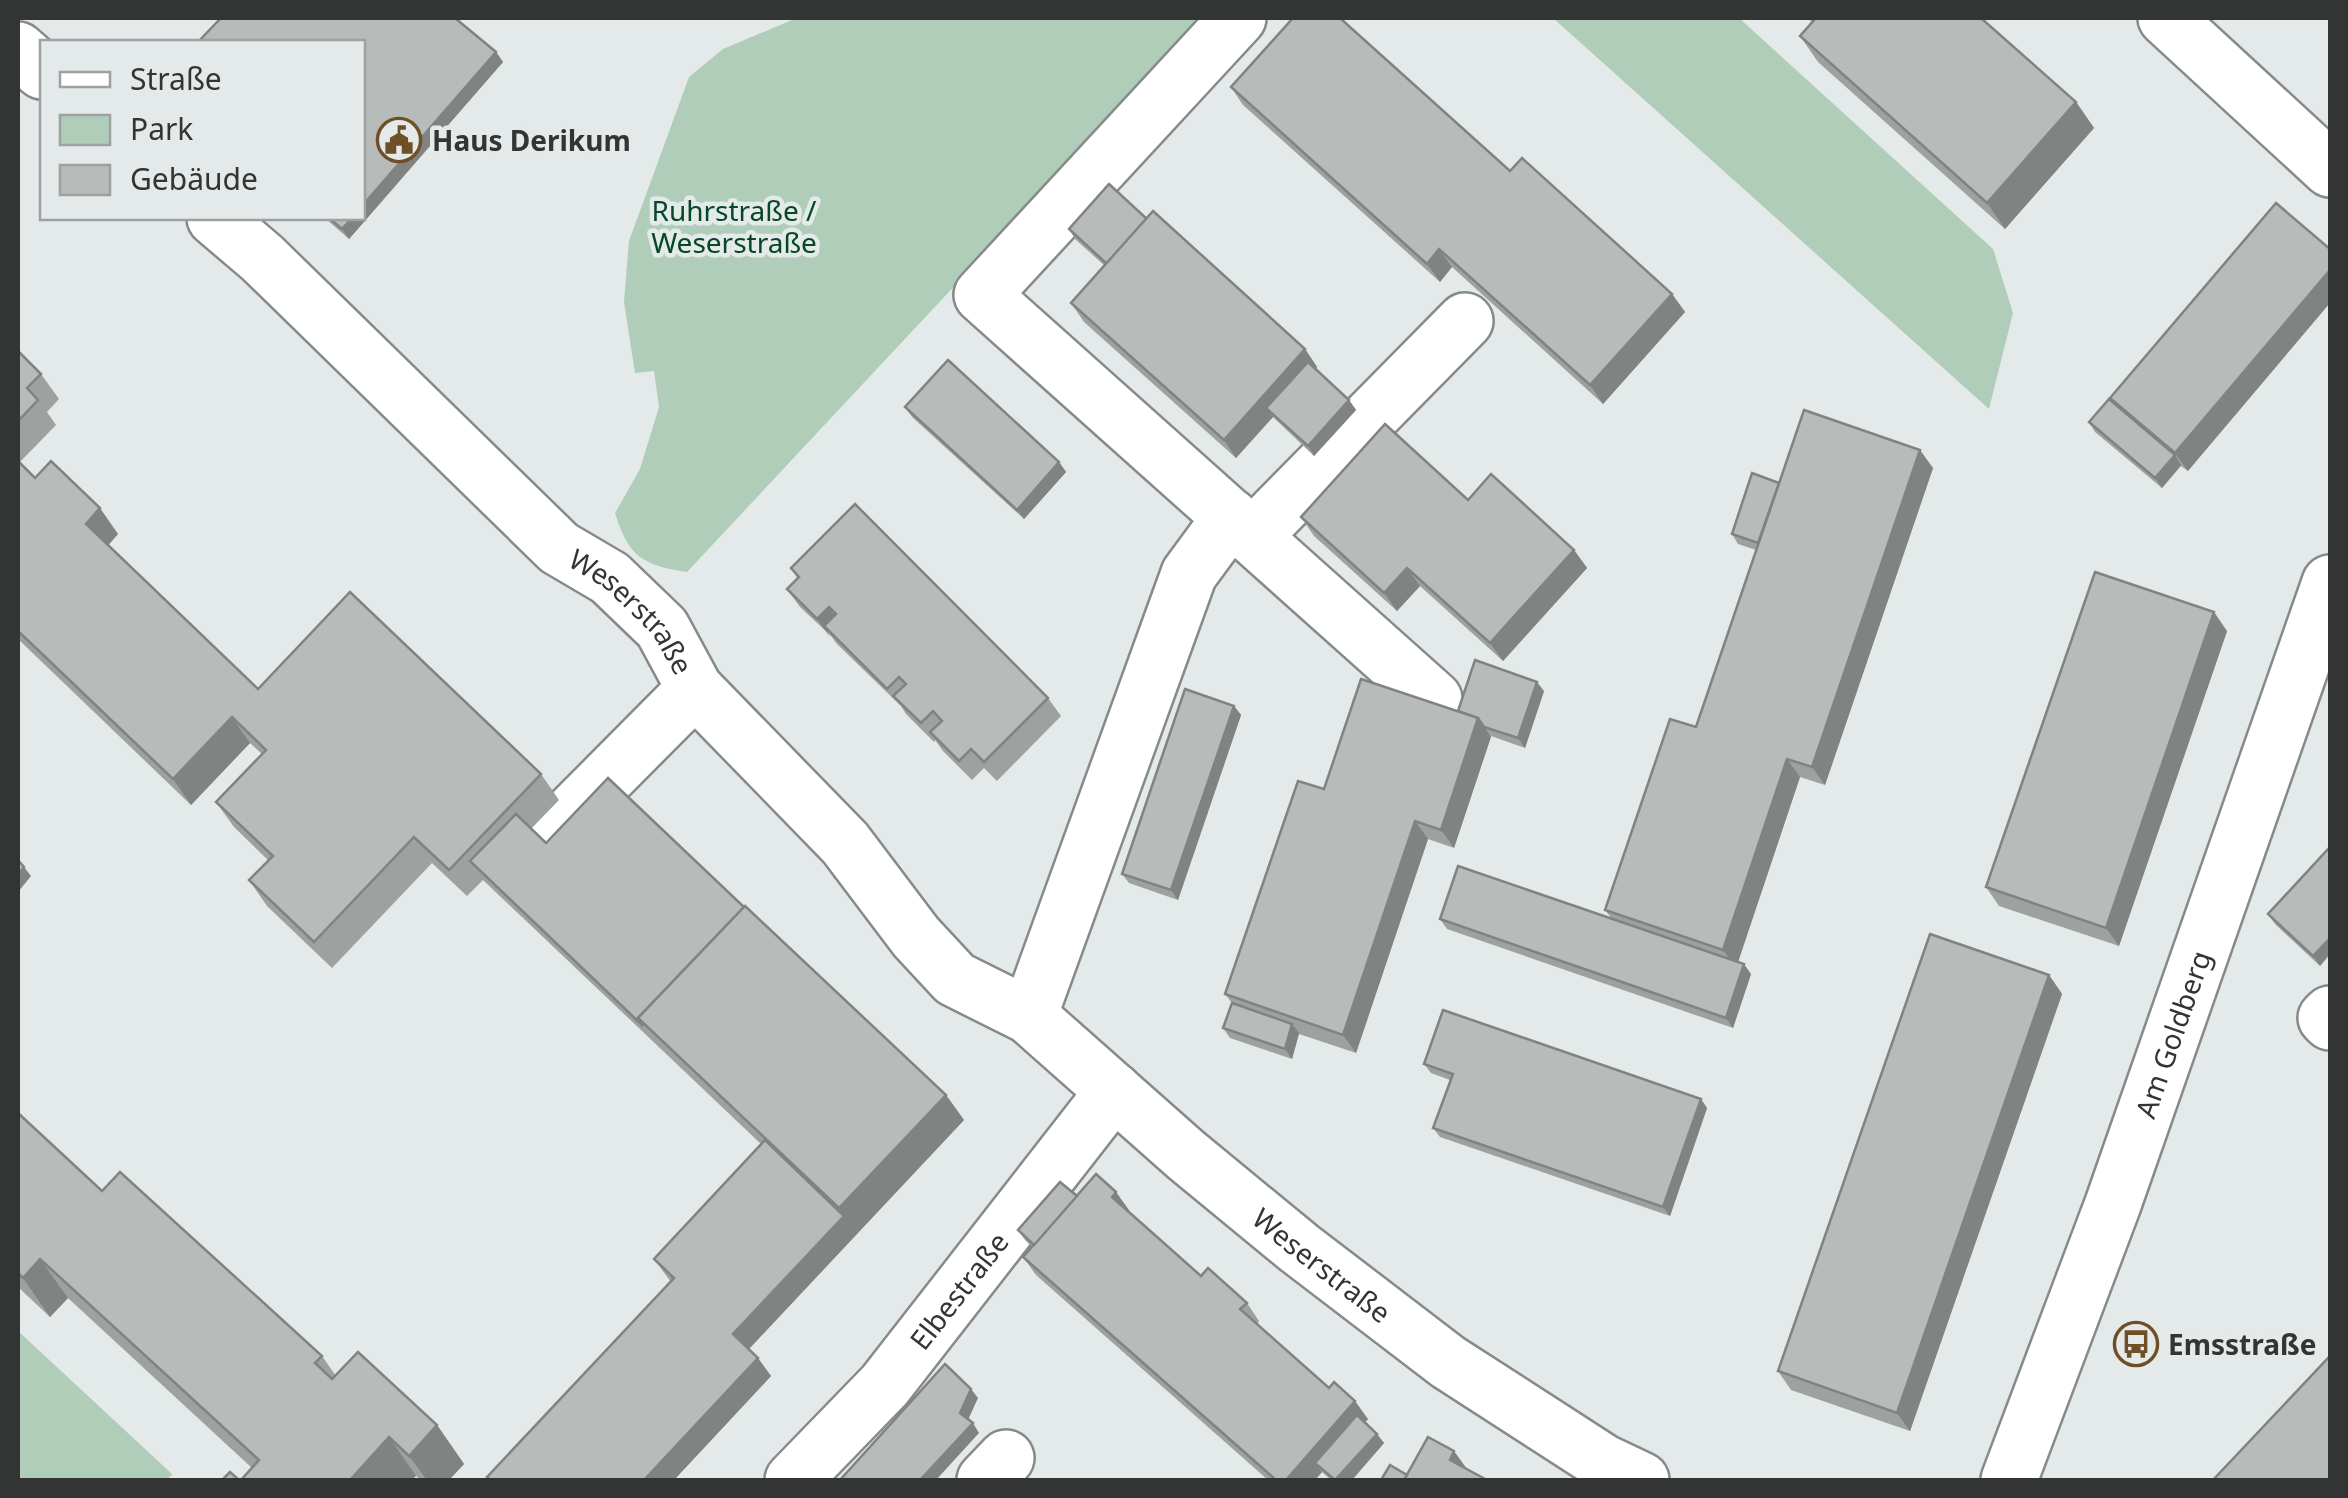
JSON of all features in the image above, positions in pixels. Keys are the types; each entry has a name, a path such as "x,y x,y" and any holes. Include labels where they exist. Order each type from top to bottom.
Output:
{"street":[{"path":"1238,18 982,294 1434,699"},
{"path":"2166,18 2330,169"},
{"path":"18,50 40,69"},
{"name":"Weserstraße","path":"217,220 262,258 558,548 610,578 662,628 696,689 845,843 916,937 956,979 1030,1016 1299,1248 1448,1362 1603,1462 1642,1480"},
{"path":"1030,1016 1189,574 1465,320"},
{"name":"Am Goldberg","path":"2009,1480 2126,1168 2330,584"},
{"path":"541,844 696,689"},
{"path":"2330,1014 2326,1018 2330,1022"},
{"name":"Elbestraße","path":"793,1480 885,1385 1114,1091"}],"green space":[{"name":"Ruhrstraße / Weserstraße","path":"797,18 1205,18 687,572 659,566 632,549 615,513 640,469 659,407 654,371 635,373 624,302 629,241 689,77 723,49"},
{"path":"1553,18 1739,18 1993,249 2013,313 1989,409"},
{"path":"18,1331 172,1475 166,1480 18,1480"}],"building":[{"name":"Haus Derikum","path":"221,18 455,18 496,52 365,203 365,40 200,40"},
{"path":"1293,18 1340,18 1510,171 1522,158 1672,294 1590,385 1439,249 1427,264 1231,87"},
{"path":"1816,18 1981,18 2076,102 1987,203 1800,36"},
{"path":"1109,184 1147,219 1107,264 1069,229"},
{"path":"2276,203 2330,249 2330,270 2175,453 2110,398"},
{"path":"1153,211 1305,349 1224,440 1071,303"},
{"path":"331,220 350,220 342,229"},
{"path":"18,351 41,374 27,388 38,400 18,421"},
{"path":"948,360 1059,462 1017,510 905,407"},
{"path":"1308,362 1349,400 1308,446 1266,408"},
{"path":"2109,399 2175,455 2155,478 2089,422"},
{"path":"1804,410 1920,450 1812,767 1787,759 1723,950 1605,910 1670,719 1696,727"},
{"path":"1385,424 1468,500 1491,474 1574,550 1490,643 1407,568 1384,593 1301,517"},
{"path":"18,461 35,478 51,461 100,508 86,524 258,689 350,592 541,774 449,870 414,837 314,942 249,880 273,856 216,802 266,750 232,717 173,779 18,631"},
{"path":"1752,473 1779,483 1758,543 1732,534"},
{"path":"855,504 1048,698 984,762 971,749 959,761 930,732 942,721 933,711 921,723 893,696 906,684 899,677 887,689 824,626 836,614 829,607 817,619 787,589 799,577 791,568"},
{"path":"2095,572 2214,612 2106,928 1986,887"},
{"path":"1475,660 1537,682 1518,738 1484,727 1478,718 1458,711"},
{"path":"1361,679 1478,718 1441,830 1415,821 1343,1035 1225,994 1298,781 1324,789"},
{"path":"1185,689 1234,706 1171,890 1122,874"},
{"path":"608,778 744,907 638,1018 643,1026 470,861 516,814 546,843"},
{"path":"2330,847 2330,938 2313,956 2268,914"},
{"path":"1458,866 1744,964 1726,1018 1440,919"},
{"path":"745,906 946,1095 839,1208 638,1018"},
{"path":"1930,934 2049,975 1897,1413 1778,1371"},
{"path":"1232,1003 1292,1024 1285,1049 1223,1028"},
{"path":"1443,1010 1701,1099 1663,1207 1433,1128 1453,1074 1424,1064"},
{"path":"18,1113 102,1191 120,1172 322,1356 315,1363 332,1379 358,1352 437,1425 409,1456 389,1437 350,1480 241,1480 259,1460 40,1259 23,1278 18,1273"},
{"path":"765,1140 844,1216 733,1334 758,1358 644,1480 487,1477 674,1278 654,1259"},
{"path":"1096,1174 1116,1192 1112,1197 1201,1276 1208,1268 1247,1303 1240,1309 1329,1388 1334,1382 1355,1401 1286,1480 1276,1480 1023,1257"},
{"path":"1060,1182 1077,1196 1034,1245 1018,1230"},
{"path":"2330,1356 2330,1480 2213,1480"},
{"path":"945,1364 971,1389 960,1413 973,1423 920,1480 840,1480"},
{"path":"1357,1415 1377,1434 1335,1480 1315,1463"},
{"path":"1428,1437 1454,1451 1450,1460 1487,1480 1404,1480"},
{"path":"1390,1465 1407,1475 1404,1480 1381,1480"},
{"path":"230,1472 239,1480 222,1480"}],"place":[{"name":"Haus Derikum","path":"399,140"},
{"name":"Emsstraße","path":"2136,1344"}]}
